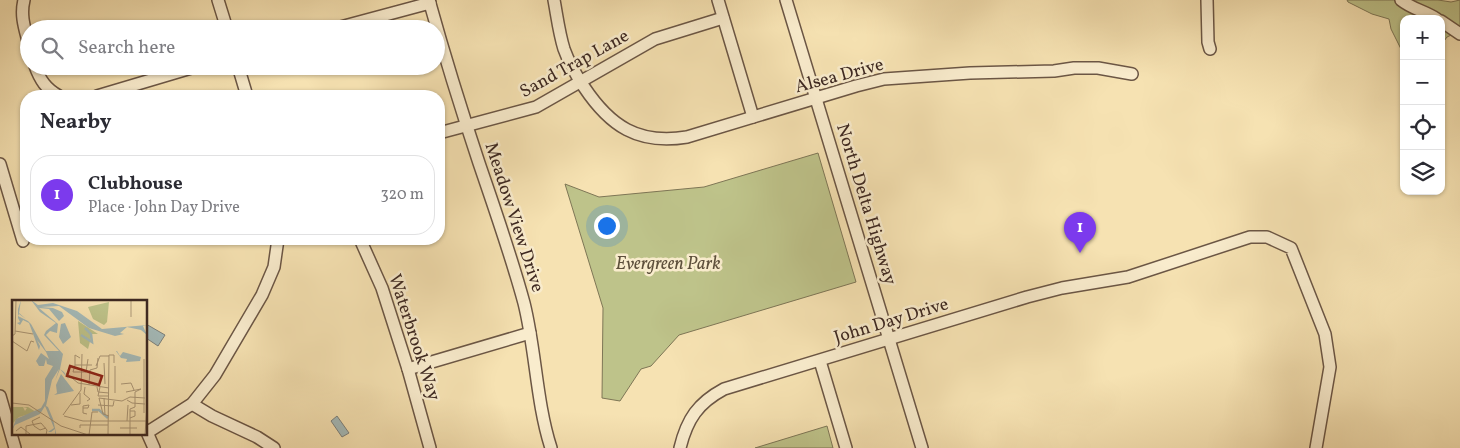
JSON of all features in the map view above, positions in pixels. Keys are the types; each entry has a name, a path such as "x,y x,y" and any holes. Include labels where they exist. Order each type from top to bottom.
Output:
{"street":[{"path":"23,20 22,8 24,0"},
{"path":"218,0 224,20"},
{"name":"Alsea Drive","path":"554,0 568,60 594,102 610,119 627,130 644,137 675,139 687,137 884,79 970,73 1054,71 1074,68 1098,68 1132,74"},
{"path":"718,0 753,117"},
{"name":"North Delta Highway","path":"786,0 922,448"},
{"path":"1207,0 1208,42 1210,49"},
{"path":"1401,0 1409,7 1431,15"},
{"path":"366,20 429,2"},
{"name":"Meadow View Drive","path":"429,2 435,20"},
{"name":"Sand Trap Lane","path":"445,131 536,108 655,39 723,18"},
{"path":"1445,25 1460,34"},
{"name":"Meadow View Drive","path":"445,54 510,251 525,306 545,425 551,448"},
{"path":"39,75 42,82 50,90"},
{"path":"117,90 168,75"},
{"path":"241,75 245,90"},
{"path":"0,164 20,231"},
{"name":"John Day Drive","path":"680,448 684,434 695,412 709,397 724,389 1062,288 1128,277 1250,237 1268,237 1291,248 1325,334 1330,367 1316,448"},
{"path":"148,430 192,404 215,375 262,296 274,267 277,245"},
{"name":"Waterbrook Way","path":"363,245 382,288 408,369 430,448"},
{"path":"408,369 530,333"},
{"path":"820,361 846,448"},
{"path":"1,400 15,448"},
{"path":"192,404 212,416 257,437 274,448"},
{"path":"148,433 154,448"}],"green space":[{"path":"1347,0 1438,0 1451,2 1460,0 1460,31 1445,40 1445,15 1400,15 1400,47 1391,29 1389,19 1372,14"},
{"name":"Evergreen Park","path":"818,153 856,282 679,335 651,366 641,369 620,401 602,398 603,308 565,184 599,197 704,187"},
{"path":"827,426 833,448 755,448"}],"shaded area":[{"path":"148,325 165,335 158,346 148,339"},
{"path":"337,416 349,433 342,437 331,421"}],"place":[{"name":"Clubhouse","path":"1080,253"}]}
